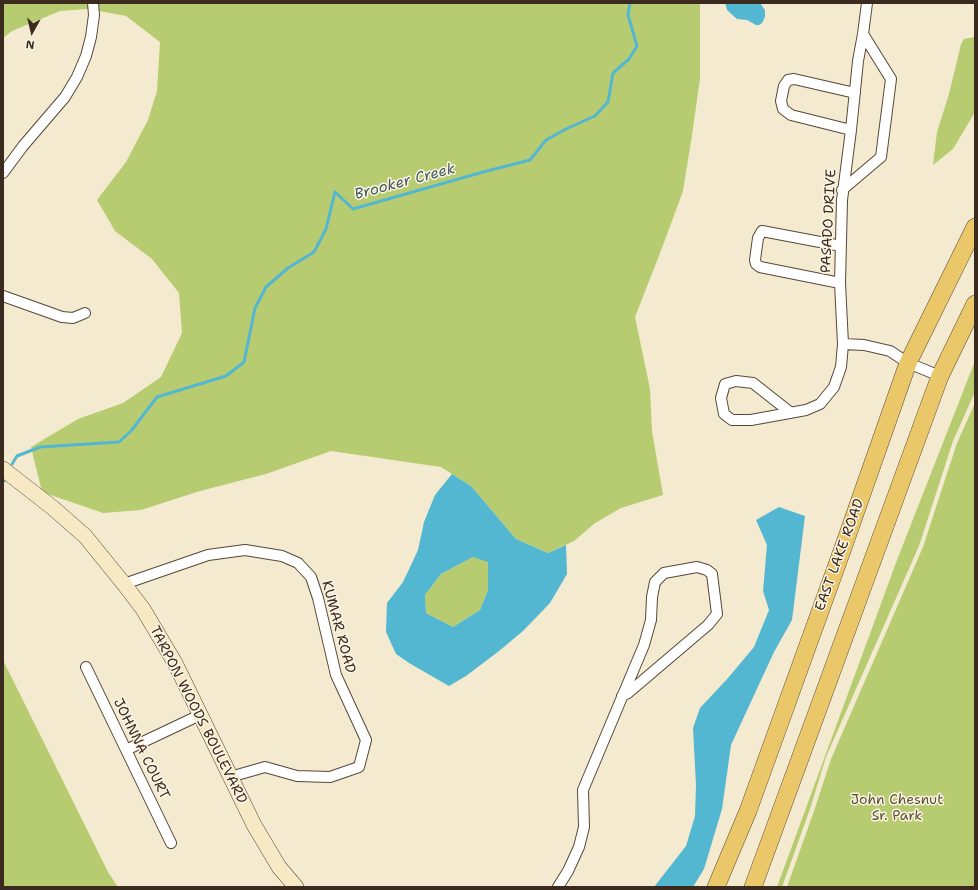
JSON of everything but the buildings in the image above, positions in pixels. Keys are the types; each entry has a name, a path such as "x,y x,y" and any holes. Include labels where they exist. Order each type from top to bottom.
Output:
{"main road":[{"name":"EAST LAKE ROAD","path":"716,887 748,811 908,363 975,227"},
{"path":"753,887 940,376 975,304"}],"street":[{"path":"3,173 23,146 65,97 77,77 86,56 91,37 94,15 93,3"},
{"name":"PASADO DRIVE","path":"790,413 753,383 736,381 725,384 721,398 724,414 732,420 751,420 790,413 806,410 820,404 834,387 841,367 843,344 840,283 842,190 851,130 858,61 867,3"},
{"path":"842,190 881,157 891,79 863,34"},
{"path":"851,130 791,115 783,108 780,101 784,86 788,80 794,79 855,93"},
{"path":"840,283 760,268 756,264 755,260 758,238 762,231 841,246"},
{"path":"3,296 62,317 73,318 84,313"},
{"path":"843,344 864,345 890,351 908,363 940,376"},
{"name":"TARPON WOODS BOULEVARD","path":"3,469 53,508 85,536 143,609 175,663 254,825 275,861 296,887"},
{"name":"KUMAR ROAD","path":"124,584 208,554 245,550 282,556 298,563 311,577 318,598 336,675 366,740 359,767 330,777 298,776 265,767 230,777"},
{"path":"558,887 568,871 579,846 584,827 583,790 622,696 644,645 651,620 652,597 655,582 664,573 697,567 707,570 712,574 717,614 708,625 628,693 622,696"},
{"name":"JOHNNA COURT","path":"86,667 171,843"},
{"path":"126,750 200,715"}],"green space":[{"path":"3,3 88,3 88,9 60,11 12,31 3,38"},
{"path":"99,3 700,3 700,79 683,191 635,317 650,389 652,431 663,495 621,508 595,523 574,541 548,553 516,539 471,486 441,467 331,451 266,474 200,491 141,510 103,513 42,492 31,447 78,419 123,403 161,377 182,333 179,293 152,259 115,231 97,200 126,162 148,120 157,91 160,42 126,16 99,11"},
{"path":"975,37 975,112 953,149 933,165 937,132 949,94 961,44 964,39"},
{"path":"975,361 975,392 953,441 919,546 826,757 810,809 782,887 777,887 897,560"},
{"name":"John Chesnut Sr. Park","path":"975,403 975,887 787,887 831,759 923,547 957,443"},
{"path":"473,557 488,561 488,590 480,610 453,627 426,613 425,595 441,574"},
{"path":"3,660 108,872 118,887 3,887"}],"water":[{"path":"725,3 760,3 765,10 765,17 759,25 747,20 737,19 727,10"},
{"path":"452,474 471,486 516,539 548,553 566,545 567,574 550,603 523,631 499,651 466,676 449,686 396,654 386,632 387,603 403,582 418,550 424,522 435,495","holes":["473,557 488,562 488,590 480,610 453,627 426,613 425,595 441,574"]},
{"path":"779,507 805,516 792,620 774,652 731,745 722,809 704,869 693,887 654,887 686,846 695,816 696,785 693,728 700,708 754,647 769,610 763,591 767,545 756,520"}],"waterway":[{"name":"Brooker Creek","path":"12,464 17,456 40,447 119,442 131,431 157,397 226,376 244,362 255,308 266,287 288,268 314,252 326,229 335,192 353,209 530,160 546,140 595,116 608,102 613,73 629,59 637,46 628,15 630,3"}]}
